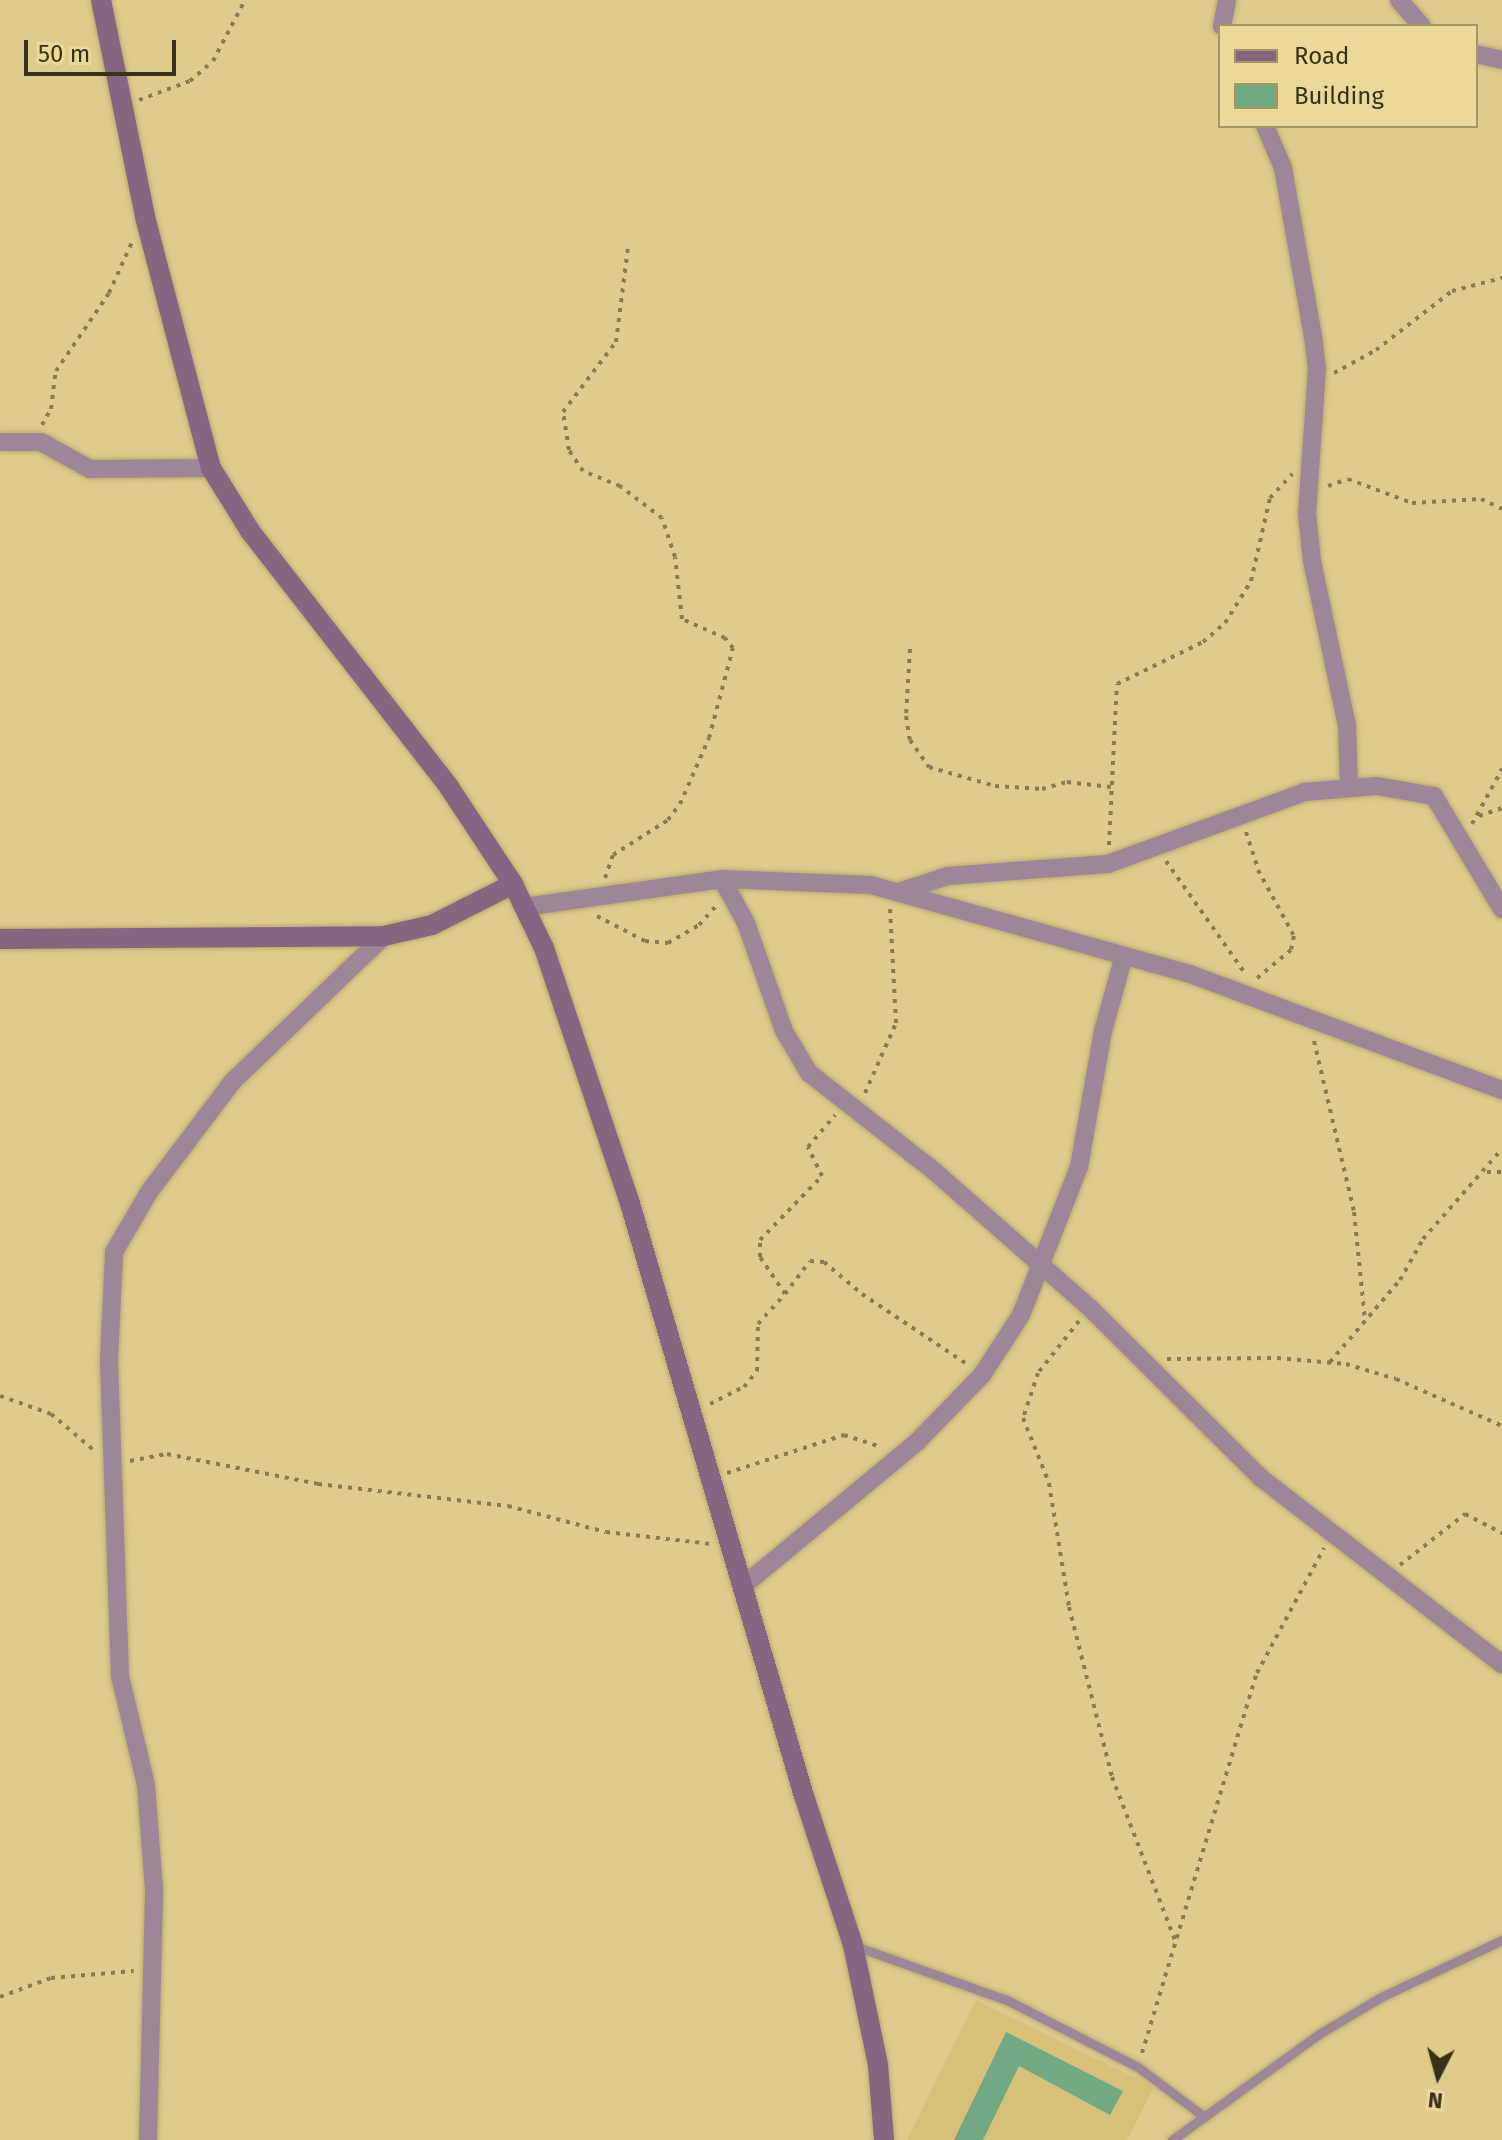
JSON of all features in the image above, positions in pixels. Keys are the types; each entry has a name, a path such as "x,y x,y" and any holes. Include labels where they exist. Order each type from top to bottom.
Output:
{"street":[{"path":"101,0 145,217 211,468 250,531 449,787 513,884 544,948 624,1185 689,1412 853,1945 878,2065 884,2140"},
{"path":"1222,24 1227,0"},
{"path":"1399,0 1420,24"},
{"path":"1478,54 1502,60"},
{"path":"1266,128 1283,168 1313,336 1316,393 1308,457 1307,502 1312,561 1347,725 1349,787"},
{"path":"0,442 41,442 90,469 211,468"},
{"path":"893,890 948,876 1108,864 1159,848 1305,792 1349,787 1426,792 1463,840 1502,909"},
{"path":"524,907 602,894 828,880 893,890 1264,1000 1502,1090"},
{"path":"0,939 384,936 432,925 513,884"},
{"path":"726,885 755,946 784,1031 809,1073 849,1109 934,1171 1092,1310 1239,1458 1331,1537 1502,1664"},
{"path":"148,2140 148,1971 154,1889 149,1814 121,1694 111,1465 111,1288 114,1252 127,1225 233,1081 384,936"},
{"path":"743,1586 904,1453 982,1375 1021,1315 1043,1270 1079,1167 1103,1031 1124,956"}],"lane":[{"path":"1172,2140 1202,2115 1381,1997 1502,1940"},
{"path":"853,1945 1007,2000 1138,2067 1202,2115"}],"path":[{"path":"126,120 137,101 190,81 213,61 245,0"},
{"path":"26,440 48,417 56,371 109,293 145,217"},
{"path":"602,894 613,855 668,820 680,804 706,747 733,658 725,638 682,619 675,557 662,518 620,486 583,471 569,450 563,412 616,342 628,247"},
{"path":"1316,393 1336,372 1376,350 1452,291 1502,278"},
{"path":"1108,864 1117,684 1203,642 1225,623 1251,581 1270,498 1308,457"},
{"path":"1307,502 1335,482 1348,479 1412,503 1481,499 1502,509"},
{"path":"910,649 906,716 910,740 929,767 995,786 1042,789 1067,782 1111,787"},
{"path":"1463,840 1502,769"},
{"path":"1476,816 1502,808"},
{"path":"1244,815 1251,854 1294,936 1291,950 1251,983"},
{"path":"1159,848 1264,1000"},
{"path":"566,900 636,937 668,943 699,925 726,885"},
{"path":"785,1294 760,1257 760,1240 822,1176 809,1144 849,1109 884,1059 896,1023 893,890"},
{"path":"1306,1015 1354,1212 1365,1321"},
{"path":"1330,1362 1400,1280 1423,1239 1487,1172 1502,1149"},
{"path":"1487,1172 1502,1172"},
{"path":"689,1412 754,1378 758,1324 810,1261 824,1262 862,1294 982,1375"},
{"path":"1092,1310 1050,1354 1028,1394 1023,1418 1049,1483 1053,1531 1069,1607 1112,1777 1176,1943"},
{"path":"1144,1359 1330,1362 1396,1379 1502,1426"},
{"path":"0,1396 51,1414 111,1465 167,1454 318,1484 508,1506 606,1532 730,1545"},
{"path":"710,1479 844,1435 904,1453"},
{"path":"1391,1581 1406,1557 1443,1535 1465,1514 1502,1533"},
{"path":"1138,2067 1257,1673 1331,1537"},
{"path":"0,1997 51,1978 148,1971"}],"shaded area":[{"path":"976,2000 1154,2087 1127,2140 907,2140"}],"building":[{"path":"1006,2032 1123,2091 1110,2115 1019,2066 983,2140 954,2140"}]}
